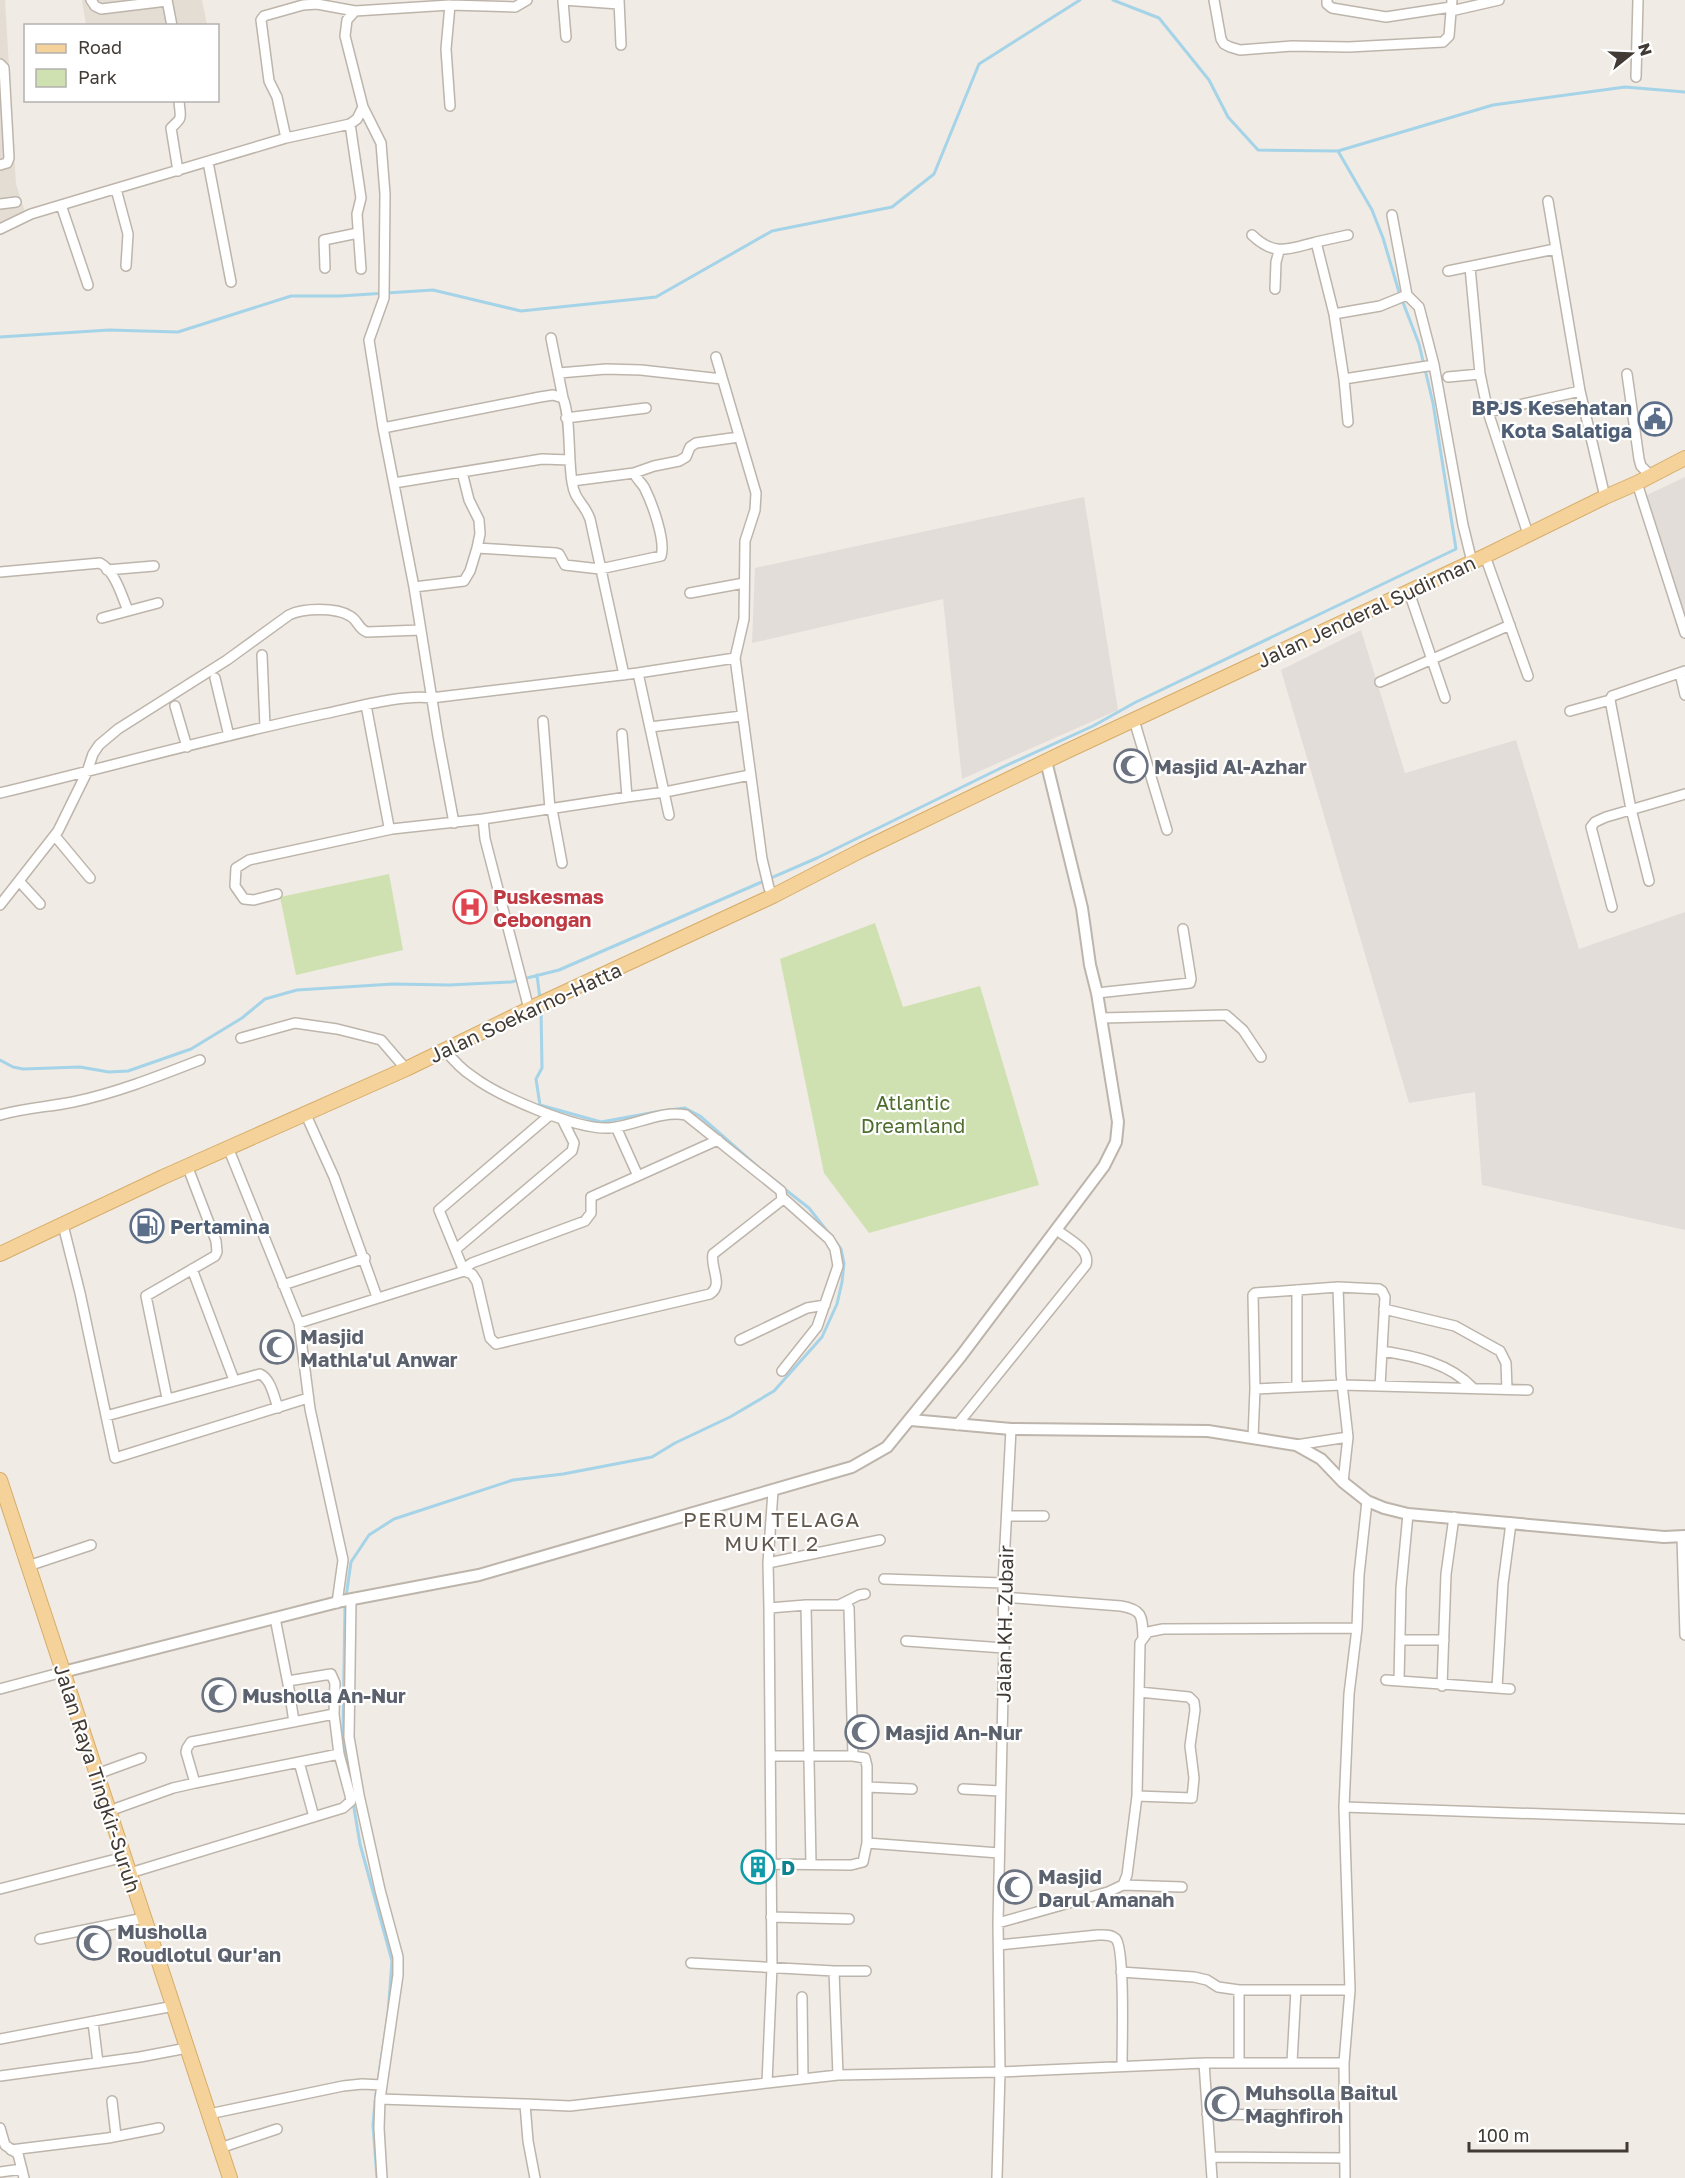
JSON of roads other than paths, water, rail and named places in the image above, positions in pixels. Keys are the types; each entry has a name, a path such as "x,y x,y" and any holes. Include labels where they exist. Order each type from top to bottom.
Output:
{"main road":[{"name":"Jalan Jenderal Sudirman","path":"1046,761 1409,592 1685,458"},
{"name":"Jalan Soekarno-Hatta","path":"0,1254 446,1050 1046,761"},
{"name":"Jalan Raya Tingkir-Suruh","path":"0,1480 230,2178"}],"street":[{"path":"91,0 101,9 167,0 172,24"},
{"path":"286,138 277,97 269,81 260,25 264,16 287,5 317,4 355,11 450,5 515,7 527,0"},
{"path":"1214,0 1224,45 1240,50 1292,46 1349,47 1443,42 1449,36 1451,6"},
{"path":"1327,0 1332,8 1386,17 1499,0"},
{"path":"1636,76 1638,0"},
{"path":"566,37 563,1 619,2 621,45"},
{"path":"450,5 446,49 450,106"},
{"path":"355,11 347,20 345,36 363,107 381,143 385,194 384,298 369,340 454,823"},
{"path":"0,64 4,68 9,158 7,163 0,165"},
{"path":"178,171 171,128 180,119 179,102"},
{"path":"0,229 31,214 286,138 350,124 357,119 363,107"},
{"path":"350,124 361,198 357,214 361,268"},
{"path":"208,162 231,282"},
{"path":"116,189 128,234 126,266"},
{"path":"1548,201 1580,392 1605,497"},
{"path":"0,204 16,202"},
{"path":"62,205 88,285"},
{"path":"1392,215 1405,296 1419,307 1426,366 1463,525 1510,625 1528,676"},
{"path":"325,268 324,240 358,233"},
{"path":"1252,235 1262,245 1279,251 1348,235"},
{"path":"1316,242 1334,314 1348,422"},
{"path":"1448,271 1555,249"},
{"path":"1275,289 1276,262 1279,251"},
{"path":"1470,267 1480,374 1488,412 1528,534"},
{"path":"1334,314 1392,302 1405,296"},
{"path":"551,338 563,398 575,498 587,511 624,675"},
{"path":"716,357 756,493 755,510 745,541 743,626 735,658 762,859 771,892"},
{"path":"1344,379 1426,366"},
{"path":"559,373 606,369 641,370 722,379"},
{"path":"1448,377 1480,374"},
{"path":"1627,374 1639,459 1641,466 1651,476"},
{"path":"1488,412 1580,392"},
{"path":"383,428 540,397 553,395 563,398"},
{"path":"566,418 646,408"},
{"path":"572,481 634,473 679,461 686,457 690,447 696,443 739,437"},
{"path":"394,483 542,459 570,460"},
{"path":"414,586 464,580 470,571 480,534 479,520 469,500 462,472"},
{"path":"477,548 556,553 559,554 565,566 600,569 661,556 662,543 653,509 645,487 638,482 634,473"},
{"path":"1637,483 1685,633"},
{"path":"0,572 100,563 105,565 118,586 128,611"},
{"path":"107,570 154,566"},
{"path":"690,593 744,583"},
{"path":"1409,592 1445,698"},
{"path":"102,618 158,603"},
{"path":"0,905 55,836 99,745 118,729 227,660 289,615 299,610 339,612 349,615 361,630 367,632 421,630"},
{"path":"1380,682 1510,625"},
{"path":"262,655 265,727"},
{"path":"0,794 265,727 366,705 624,675 735,658"},
{"path":"1570,711 1610,700 1612,696 1682,672 1685,695"},
{"path":"638,673 669,815"},
{"path":"214,678 229,736"},
{"path":"1610,700 1631,809 1649,881"},
{"path":"366,705 388,825 392,829"},
{"path":"175,706 187,747"},
{"path":"650,727 742,716"},
{"path":"1134,720 1167,830"},
{"path":"543,721 551,809 562,863"},
{"path":"622,734 627,797"},
{"path":"0,1689 344,1601 479,1575 852,1467 887,1447 911,1420 1057,1230 1104,1166 1116,1142 1118,1122 1097,993 1090,965 1083,908 1046,761"},
{"path":"277,894 254,900 244,899 235,886 236,868 249,860 392,829 454,823 665,792 750,775"},
{"path":"1612,907 1591,827 1595,822 1631,809 1685,794"},
{"path":"483,819 485,838 518,969 531,1008"},
{"path":"55,836 90,878"},
{"path":"19,881 40,904"},
{"path":"1097,993 1190,983 1183,929"},
{"path":"1101,1018 1226,1015 1243,1030 1261,1057"},
{"path":"241,1038 295,1023 338,1029 381,1040 406,1068"},
{"path":"446,1050 460,1067 481,1083 561,1119 594,1128 616,1127 668,1114 680,1114 692,1118 781,1191 783,1198 829,1239 835,1249 838,1266 817,1327 782,1371"},
{"path":"0,1115 18,1110 74,1102 159,1076 200,1060"},
{"path":"306,1115 334,1177 378,1297"},
{"path":"549,1115 438,1210 463,1270 470,1273 475,1280 492,1342 499,1344 710,1294 717,1286 713,1254 778,1205 783,1198"},
{"path":"456,1250 572,1151 574,1143 561,1119"},
{"path":"616,1127 638,1176"},
{"path":"299,1323 463,1270 472,1263 585,1221 591,1213 591,1197 718,1140"},
{"path":"130,1873 343,1808 351,1801 339,1754 343,1737 343,1560 308,1398 299,1323 229,1150"},
{"path":"167,1398 146,1297 149,1292 216,1255 218,1247 188,1167"},
{"path":"63,1225 80,1293 113,1456 117,1458 308,1398"},
{"path":"957,1425 1087,1263 1087,1257 1083,1251 1057,1230"},
{"path":"283,1285 365,1258"},
{"path":"192,1269 234,1380"},
{"path":"1338,1287 1342,1385 1348,1437 1343,1482"},
{"path":"1252,1438 1256,1389 1253,1295 1262,1291 1338,1287 1383,1291 1385,1297 1380,1386"},
{"path":"1297,1290 1297,1387"},
{"path":"740,1340 807,1308 825,1305"},
{"path":"1384,1309 1455,1326 1500,1351 1506,1363 1507,1389"},
{"path":"1382,1351 1409,1355 1437,1363 1466,1380 1473,1388"},
{"path":"106,1416 260,1374 265,1376 278,1408"},
{"path":"1256,1389 1342,1385 1528,1390"},
{"path":"911,1420 1011,1429 1208,1431 1296,1445 1348,1437"},
{"name":"Jalan KH. Zubair","path":"997,2178 1000,2072 998,1923 1004,1648 1003,1584 1011,1429"},
{"path":"1296,1445 1321,1459 1343,1482 1367,1501 1408,1514 1683,1537 1685,1635"},
{"path":"767,2083 772,1967 768,1563 773,1491"},
{"path":"1345,2178 1344,2063 1350,1990 1344,1808 1349,1694 1357,1628 1359,1575 1367,1501"},
{"path":"1399,1682 1401,1588 1408,1514"},
{"path":"1007,1516 1044,1516"},
{"path":"1442,1686 1446,1574 1454,1517"},
{"path":"1497,1688 1503,1584 1511,1523"},
{"path":"768,1563 880,1540"},
{"path":"28,1566 91,1545"},
{"path":"884,1579 1003,1584"},
{"path":"841,1604 865,1594"},
{"path":"1003,1597 1121,1606 1134,1608 1140,1614 1143,1636 1140,1643 1137,1796 1127,1875 1122,1885"},
{"path":"806,1605 811,1864"},
{"path":"769,1608 847,1605 850,1612 853,1756"},
{"path":"275,1618 294,1722"},
{"path":"1143,1636 1151,1631 1163,1629 1357,1628"},
{"path":"1400,1640 1444,1640"},
{"path":"906,1641 1004,1648"},
{"path":"288,1681 331,1674 335,1683 334,1714 343,1737 359,1795 380,1890 398,1957 398,1975 378,2085 382,2178"},
{"path":"1386,1680 1442,1686 1510,1689"},
{"path":"1137,1796 1192,1798 1194,1767 1190,1746 1194,1702 1189,1696 1139,1692"},
{"path":"195,1783 186,1752 189,1744 197,1740 334,1714"},
{"path":"109,1811 173,1788 339,1754"},
{"path":"770,1863 862,1863 867,1843 867,1759 863,1756 771,1756"},
{"path":"97,1774 141,1758"},
{"path":"299,1762 314,1817"},
{"path":"867,1787 912,1789"},
{"path":"963,1789 1000,1791"},
{"path":"1344,1808 1685,1819"},
{"path":"867,1843 999,1853"},
{"path":"0,1889 124,1857"},
{"path":"998,1923 1097,1896 1122,1885 1182,1887"},
{"path":"771,1917 849,1919"},
{"path":"40,1939 144,1918"},
{"path":"999,1945 1109,1935 1119,1945 1122,2065"},
{"path":"691,1963 866,1971"},
{"path":"834,1971 838,2075"},
{"path":"1121,1972 1194,1977 1208,1980 1218,1987 1239,1990 1350,1990"},
{"path":"1239,1990 1239,2063"},
{"path":"1292,2062 1296,1990"},
{"path":"802,1998 803,2077"},
{"path":"0,2039 174,2006"},
{"path":"93,2022 98,2063"},
{"path":"0,2076 187,2048"},
{"path":"380,2099 570,2106 803,2077 838,2075 1000,2072 1204,2063 1344,2063"},
{"path":"1204,2063 1212,2178"},
{"path":"209,2114 343,2086 378,2085"},
{"path":"112,2101 116,2136"},
{"path":"525,2104 528,2141 535,2178"},
{"path":"1207,2114 1343,2116"},
{"path":"0,2128 5,2145 18,2154 23,2174 0,2172"},
{"path":"11,2150 159,2128"},
{"path":"220,2148 277,2129"},
{"path":"1211,2157 1345,2158"}],"waterway":[{"path":"0,337 109,330 178,332 291,296 340,296 433,290 521,311 656,297 772,231 892,207 934,174 979,64 1080,0"},
{"path":"1113,0 1159,18 1209,80 1228,117 1258,150 1338,151 1493,105 1625,87 1685,92"},
{"path":"0,1060 23,1069 80,1067 109,1072 128,1071 191,1049 242,1018 265,999 297,990 393,984 449,985 511,982 559,970 817,858 1456,549 1433,403 1419,344 1372,210 1338,151"},
{"path":"537,975 540,999"},
{"path":"541,1009 542,1068 536,1079 540,1105 601,1122 656,1112"},
{"path":"669,1110 685,1108 700,1116 765,1173"},
{"path":"782,1187 809,1208 830,1235"},
{"path":"346,1763 343,1734 345,1604 351,1562 369,1535 394,1519 513,1480 563,1474 652,1457 675,1443 730,1417 774,1391 822,1337 837,1304 844,1263 841,1249 836,1242"},
{"path":"353,1802 360,1844 392,1961 388,2014 373,2125 377,2178"}],"place":[{"name":"BPJS Kesehatan Kota Salatiga","path":"1655,419"},
{"name":"Masjid Al-Azhar","path":"1131,766"},
{"name":"Puskesmas Cebongan","path":"470,907"},
{"name":"Pertamina","path":"147,1226"},
{"name":"Masjid Mathla'ul Anwar","path":"277,1347"},
{"name":"Musholla An-Nur","path":"219,1695"},
{"name":"Masjid An-Nur","path":"862,1732"},
{"name":"D","path":"758,1867"},
{"name":"Masjid Darul Amanah","path":"1015,1887"},
{"name":"Musholla Roudlotul Qur'an","path":"94,1943"},
{"name":"Muhsolla Baitul Maghfiroh","path":"1222,2104"}],"district":[{"name":"PERUM TELAGA MUKTI 2","path":"772,1531"}],"park label":[{"name":"Atlantic Dreamland","path":"913,1114"}]}
